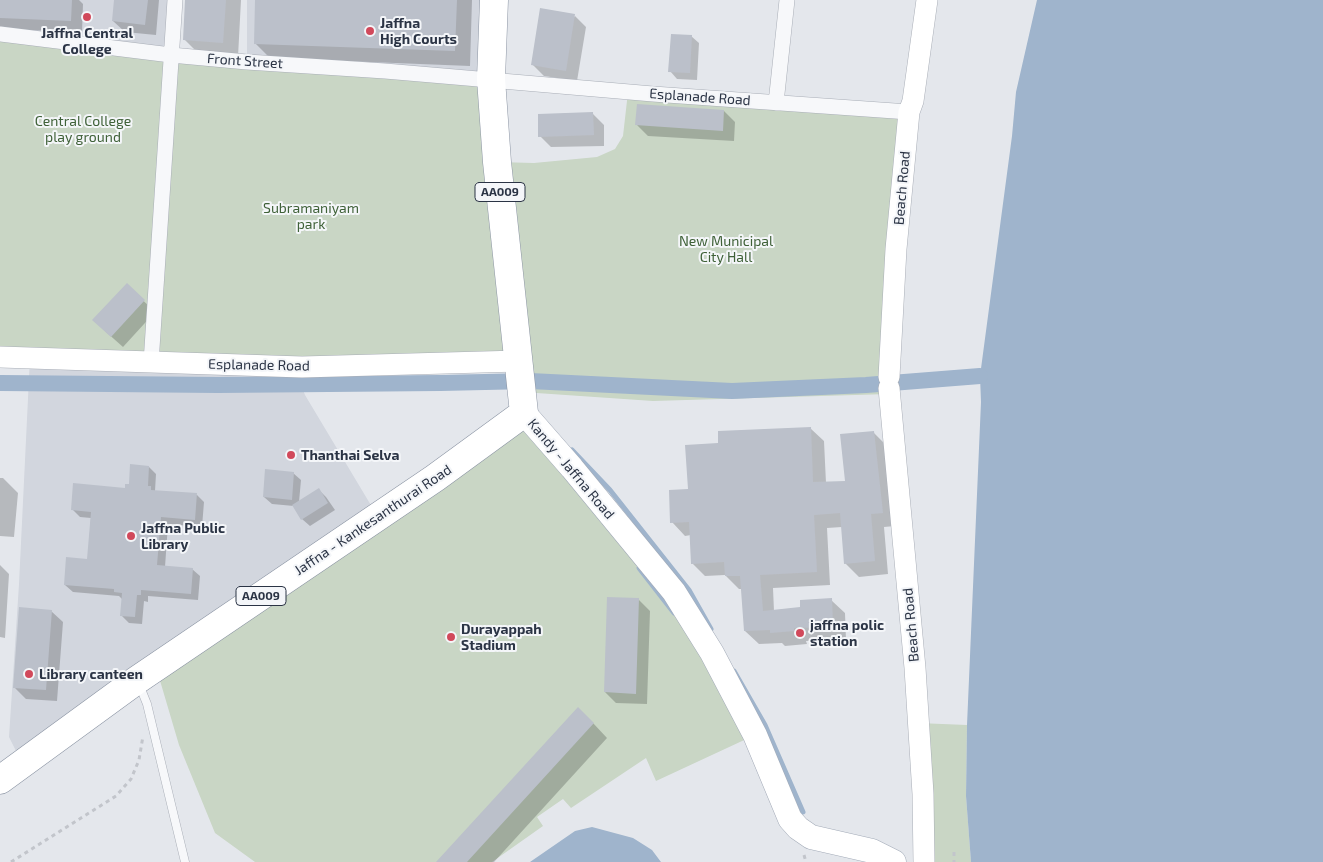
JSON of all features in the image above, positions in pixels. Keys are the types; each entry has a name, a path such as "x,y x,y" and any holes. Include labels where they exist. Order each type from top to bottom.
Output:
{"highway":[{"name":"Kandy - Jaffna Road","path":"494,0 491,79 497,162 524,413"},
{"name":"Jaffna - Kankesanthurai Road","path":"0,780 142,692 524,413"}],"main road":[{"name":"Beach Road","path":"924,862 923,794 915,668 889,382 896,249 909,112 913,100 927,0"},
{"name":"Esplanade Road","path":"0,357 302,367 519,361"},
{"name":"Kandy - Jaffna Road","path":"524,413 674,592 716,661 755,735 790,820 811,837 872,851 894,862"}],"street":[{"path":"151,363 175,0"},
{"path":"776,103 788,0"},
{"name":"Front Street","path":"0,34 171,55 491,79"},
{"name":"Esplanade Road","path":"491,79 909,112"}],"lane":[{"path":"142,692 185,862"}],"path":[{"path":"11,862 116,796 131,779 139,760 142,692"},
{"path":"954,852 954,862"}],"shaded area":[{"name":"Jaffna Central College","path":"0,0 175,0 171,55 0,34"},
{"name":"Jaffna High Courts","path":"247,0 494,0 491,79 247,62"},
{"path":"30,357 302,367 300,382 305,395 378,517 28,761 16,751 9,737 19,584"}],"green space":[{"path":"0,34 491,79 497,162 534,163 597,157 615,149 623,136 628,92 909,112 889,394 653,401 522,392 519,361 0,357"},
{"name":"Durayappah Stadium","path":"524,413 674,592 755,735 656,781 646,758 571,808 563,799 537,817 543,826 492,862 255,862 215,833 179,745 156,667"},
{"path":"918,723 967,725 966,796 971,862 924,862"}],"water":[{"path":"1037,0 1323,0 1323,862 971,862 966,796 967,725 981,402 980,376 1012,136 1016,92"},
{"path":"592,827 633,838 652,850 661,862 530,862 575,831"}],"building":[{"path":"0,0 72,0 71,21 0,18"},
{"path":"114,0 148,0 145,25 112,21"},
{"path":"185,0 226,0 223,43 183,40"},
{"name":"Jaffna High Courts","path":"255,0 457,0 455,51 254,44"},
{"path":"540,8 575,14 566,71 531,65"},
{"path":"671,34 692,35 690,73 668,72"},
{"path":"637,104 724,110 723,131 635,125"},
{"path":"593,112 594,135 538,137 538,114"},
{"path":"127,283 145,300 111,337 92,320"},
{"path":"811,427 813,482 845,481 840,434 874,431 883,513 871,514 875,561 844,564 840,513 814,515 817,572 760,575 763,611 800,607 800,600 832,598 833,627 794,628 794,631 770,633 770,630 744,631 740,576 725,576 724,562 691,564 689,522 670,523 669,490 688,489 685,445 718,443 718,431"},
{"path":"130,464 149,466 148,486 151,486 151,490 197,493 195,520 161,517 157,565 193,568 191,594 141,590 141,595 137,595 135,617 120,616 122,593 114,592 114,589 64,585 66,557 87,559 91,512 71,510 73,483 125,488 125,484 129,484"},
{"path":"265,469 294,472 292,500 263,497"},
{"path":"319,488 328,503 301,520 292,505"},
{"path":"607,597 639,598 636,694 604,692"},
{"path":"19,607 52,610 46,690 13,688"},
{"path":"578,707 594,723 467,862 436,862"}],"waterway":[{"path":"0,383 218,385 530,381 732,391 866,385 980,376"},
{"path":"572,450 610,490 689,590 711,629"},
{"path":"639,568 674,613"},
{"path":"734,671 765,725 803,812"}],"place":[{"name":"Jaffna Central College","path":"87,17"},
{"name":"Jaffna High Courts","path":"370,31"},
{"name":"Thanthai Selva","path":"291,455"},
{"name":"Jaffna Public Library","path":"131,536"},
{"name":"jaffna polic station","path":"800,633"},
{"name":"Durayappah Stadium","path":"451,637"},
{"name":"Library canteen","path":"29,674"}],"park label":[{"name":"Central College play ground","path":"83,130"},
{"name":"Subramaniyam park","path":"311,216"},
{"name":"New Municipal City Hall","path":"726,250"}]}
